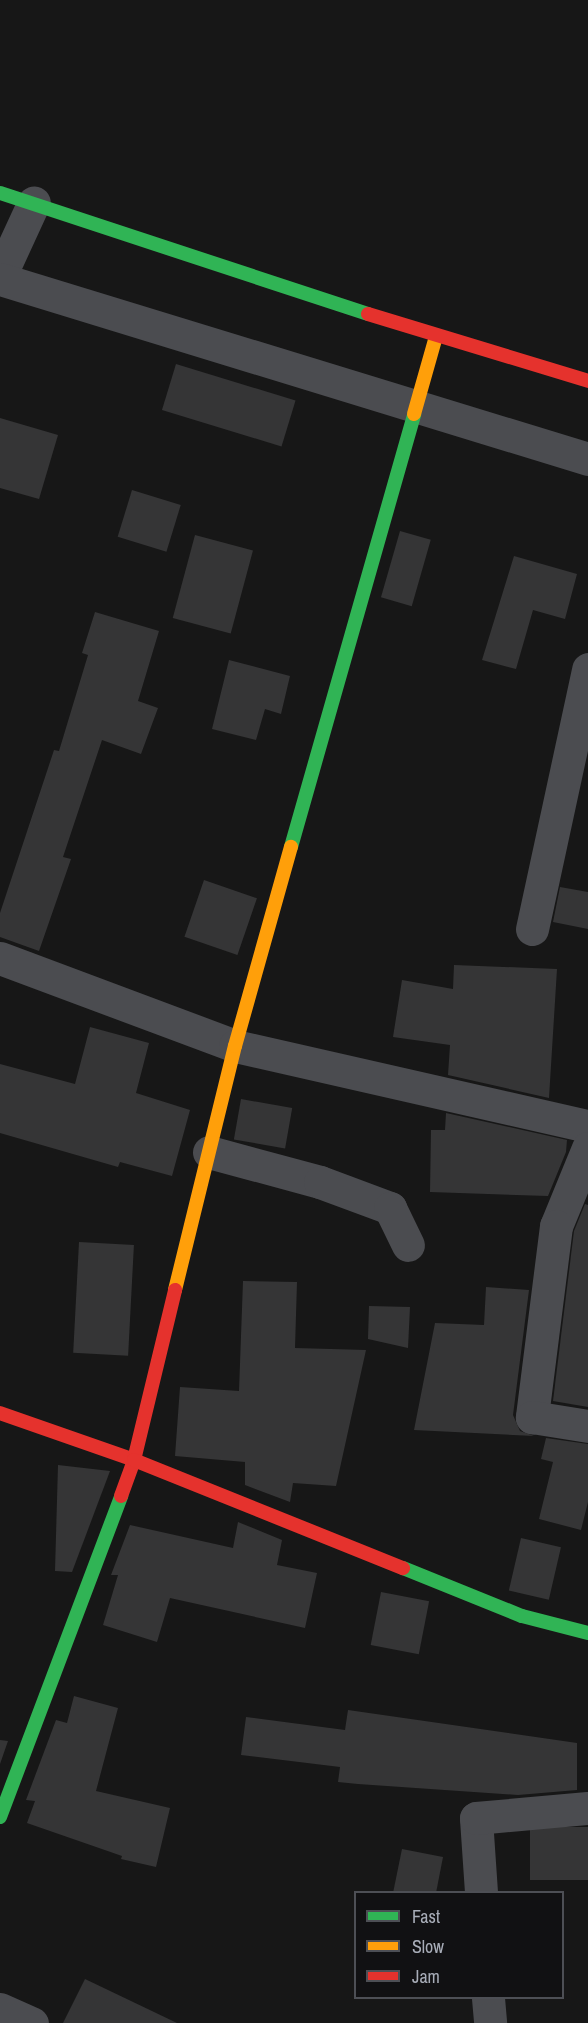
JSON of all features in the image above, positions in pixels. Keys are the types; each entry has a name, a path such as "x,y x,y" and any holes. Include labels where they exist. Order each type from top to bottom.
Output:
{"street":[{"path":"0,193 34,202 436,336 588,381"},
{"path":"34,202 0,278 588,459"},
{"path":"0,1817 134,1460 235,1046 436,336"},
{"path":"532,929 588,669"},
{"path":"0,958 235,1046 588,1126"},
{"path":"588,1148 556,1226 532,1417 588,1426"},
{"path":"209,1152 320,1182 390,1209 408,1245"},
{"path":"0,1413 134,1460 522,1616 588,1633"},
{"path":"481,1891 477,1818 588,1808"},
{"path":"488,1999 490,2023"},
{"path":"0,2009 32,2023"}],"building":[{"path":"176,364 296,401 282,446 162,410"},
{"path":"0,418 58,435 39,499 0,488"},
{"path":"132,490 181,505 166,552 118,537"},
{"path":"400,531 431,540 412,606 381,597"},
{"path":"195,535 253,551 231,634 173,618"},
{"path":"514,556 577,574 565,619 533,610 516,669 482,660"},
{"path":"95,612 159,631 138,701 158,708 141,754 102,740 63,857 71,859 39,951 0,937 0,913 54,750 59,751 88,655 82,653"},
{"path":"229,660 290,676 281,714 265,709 256,740 212,729"},
{"path":"204,880 257,898 237,955 184,937"},
{"path":"560,887 588,892 588,929 553,922"},
{"path":"454,965 557,969 549,1098 448,1075 450,1045 393,1037 402,980 453,989"},
{"path":"90,1027 149,1043 136,1093 190,1110 172,1176 120,1162 118,1167 0,1133 0,1064 75,1084"},
{"path":"241,1099 292,1108 285,1148 234,1139"},
{"path":"446,1113 567,1140 566,1152 548,1196 430,1192 431,1130 445,1130"},
{"path":"585,1204 588,1205 588,1407 553,1401 574,1231"},
{"path":"79,1242 134,1245 128,1356 73,1353"},
{"path":"243,1281 297,1282 295,1348 366,1350 336,1486 293,1483 290,1502 245,1485 245,1462 175,1456 180,1387 239,1391"},
{"path":"486,1287 529,1290 513,1415 520,1431 534,1436 414,1430 435,1323 484,1325"},
{"path":"369,1306 410,1307 408,1348 368,1339"},
{"path":"546,1438 588,1444 588,1502 581,1530 539,1519 553,1462 541,1459"},
{"path":"58,1465 110,1471 72,1572 55,1571"},
{"path":"238,1522 282,1540 277,1565 317,1573 305,1628 170,1598 157,1642 103,1625 118,1575 111,1575 130,1525 233,1548"},
{"path":"521,1538 561,1547 549,1600 509,1591"},
{"path":"381,1592 429,1601 419,1654 371,1645"},
{"path":"74,1696 118,1708 96,1791 170,1808 156,1867 121,1859 122,1856 27,1823 35,1801 26,1800 56,1720 67,1723"},
{"path":"348,1710 577,1743 577,1790 518,1795 338,1782 340,1767 241,1755 246,1717 345,1730"},
{"path":"0,1740 8,1741 0,1764"},
{"path":"530,1827 588,1827 588,1880 530,1880"},
{"path":"402,1849 443,1857 436,1891 393,1891"},
{"path":"85,1979 177,2023 63,2023"}],"traffic: fast":[{"path":"0,193 368,314"},
{"path":"291,847 414,414"},
{"path":"0,1817 121,1496"},
{"path":"403,1568 522,1616 588,1633"}],"traffic: slow":[{"path":"414,414 436,336"},
{"path":"175,1290 235,1046 291,847"}],"traffic: jam":[{"path":"368,314 588,381"},
{"path":"0,1413 134,1460 175,1290"},
{"path":"121,1496 134,1460 403,1568"}]}
